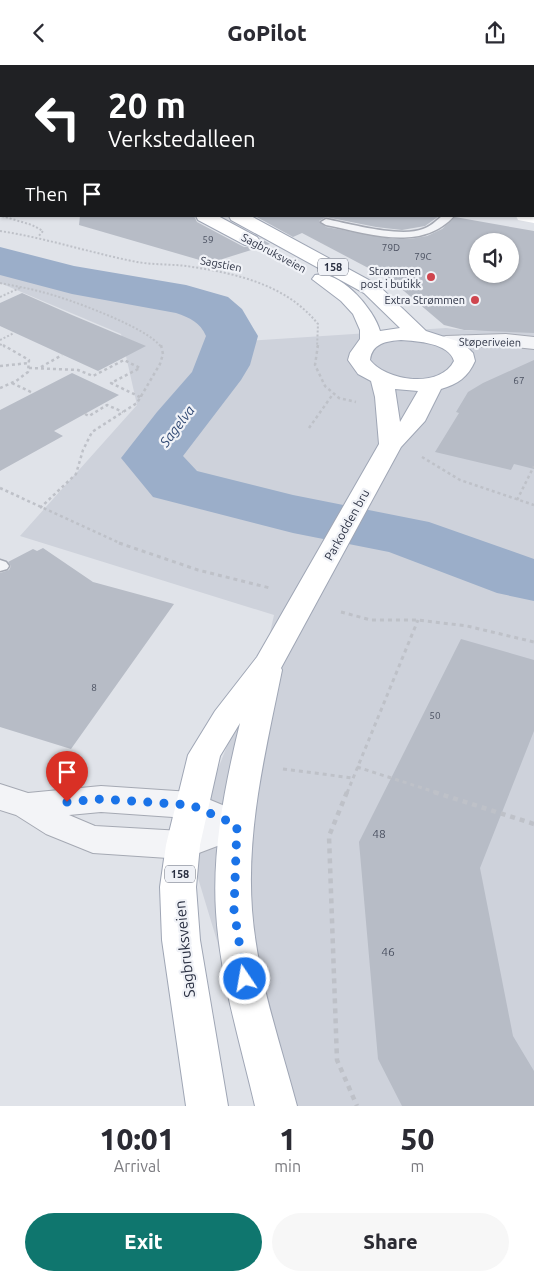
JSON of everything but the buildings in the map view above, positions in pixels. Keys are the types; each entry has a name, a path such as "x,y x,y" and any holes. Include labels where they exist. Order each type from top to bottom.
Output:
{"main road":[{"name":"Sagbruksveien","path":"206,217 302,267 337,288 356,304 366,316 370,325 371,341"},
{"name":"Sagbruksveien","path":"239,217 371,289 418,334"},
{"name":"158","path":"371,341 392,335 418,334 446,342"},
{"path":"371,341 361,350 359,360 366,370 381,378 401,383 433,383 455,375 460,371 464,363 458,349 446,342"},
{"path":"381,378 386,397 386,454"},
{"name":"158","path":"386,454 414,421 433,383"},
{"name":"Parkodden bru","path":"312,587 386,454"},
{"name":"Sagbruksveien","path":"207,1106 181,940 178,887 191,805 204,755 226,719 269,663 312,587"},
{"name":"Sagbruksveien","path":"269,663 243,781 237,825 234,910 240,952 276,1106"}],"street":[{"name":"Støperiveien","path":"446,342 506,341 534,343"},
{"name":"Støperiveien","path":"464,363 534,350"},
{"path":"14,801 101,799 191,805 237,825"},
{"path":"14,801 58,825 93,839 184,845 237,825"}],"lane":[{"path":"326,222 402,234 420,234 432,230 448,217"}],"path":[{"path":"4,217 32,225 43,231 38,237"},
{"name":"Sagstien","path":"0,231 38,237 138,262 185,266 234,274 278,291 305,308 318,324 319,340 315,365 325,386 333,395"},
{"path":"0,283 44,291 129,324 161,345 162,358 160,364 137,403 92,432 85,445 76,475 40,508"},
{"path":"0,297 22,287"},
{"path":"0,340 14,333"},
{"path":"0,344 29,360 28,372 12,383 0,388"},
{"path":"40,368 62,355"},
{"path":"29,367 78,370 93,376 124,361 140,368 111,383 140,397"},
{"path":"0,365 29,363"},
{"path":"12,383 33,393"},
{"path":"309,428 333,395 358,403"},
{"path":"85,414 89,416 107,405 124,413"},
{"path":"422,457 460,480 534,505"},
{"path":"517,500 534,466"},
{"path":"0,488 124,545 198,571 270,588"},
{"path":"341,612 371,620 418,620 467,626 534,642"},
{"path":"357,1106 337,1060 329,836 418,620"},
{"path":"357,767 534,824"},
{"path":"278,768 353,778"}],"shaded area":[{"path":"0,263 99,287 211,306 233,342 446,328 472,331 534,329 534,1106 267,1106 188,845 268,642 274,615 20,536 137,405 121,334 0,283"}],"waterway":[{"name":"Sagelva","path":"0,261 72,280 186,300 210,308 224,320 232,336 223,365 214,380 151,458 175,484 293,514 406,536 521,578 534,580"}],"place":[{"name":"Strømmen post i butikk","path":"431,277"},
{"name":"Extra Strømmen","path":"475,300"}],"route":[{"path":"67,802 101,799 191,805 237,825 234,859 234,910 245,979"}]}
